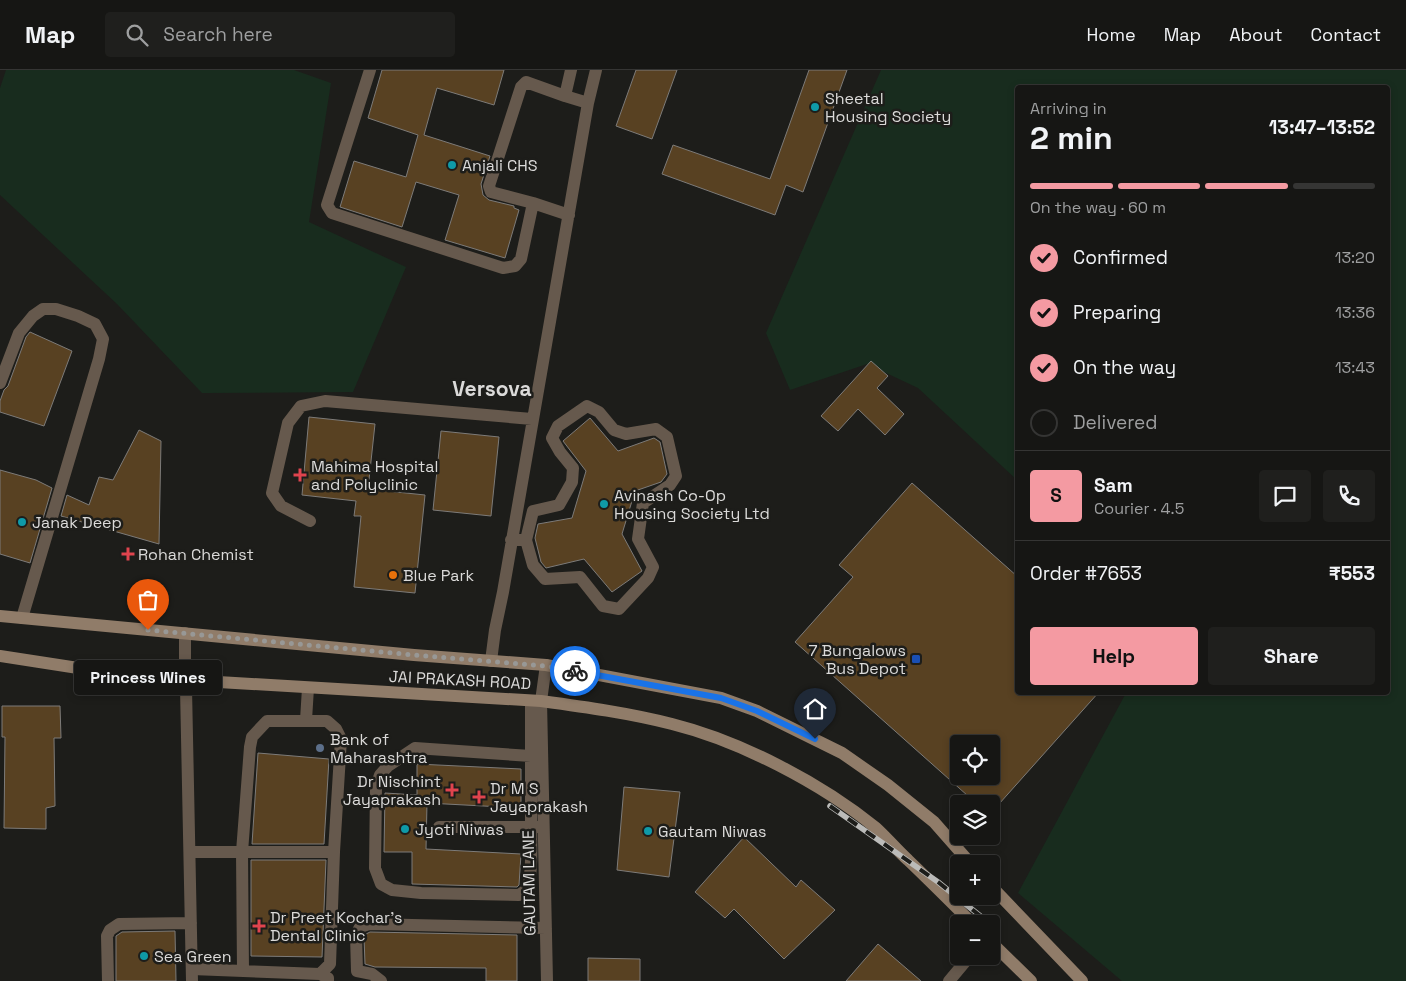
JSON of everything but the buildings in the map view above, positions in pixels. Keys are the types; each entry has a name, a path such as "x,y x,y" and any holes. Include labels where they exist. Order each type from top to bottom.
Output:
{"main road":[{"name":"JAI PRAKASH ROAD","path":"0,616 546,666 704,694 757,711 842,753 888,785 934,822 963,855"},
{"name":"JAI PRAKASH ROAD","path":"0,656 78,668 185,680 536,701 601,709 673,724 712,737 758,756 802,778 842,804 876,829 964,915"},
{"path":"1000,895 1082,981"},
{"path":"1000,951 1031,981"}],"street":[{"path":"370,70 327,205 332,213 503,268 515,266 521,259 533,203"},
{"path":"565,96 571,70"},
{"path":"491,661 532,419 588,104 596,70"},
{"path":"569,216 533,203 491,192 489,186 521,87 526,82 588,104"},
{"path":"0,383 19,333 33,316 43,309 56,309 95,324 103,339 99,359 22,618"},
{"path":"310,521 281,506 272,493 288,423 301,406 325,401 532,419"},
{"path":"587,406 599,412 614,430 626,434 656,429 667,437 676,476 670,485 643,502 638,539 653,567 648,578 620,609 603,606 580,577 545,579 533,565 526,540 533,512 559,504 572,482 573,468 552,438 558,426 587,406"},
{"path":"511,540 526,540"},
{"path":"185,633 192,975 243,971 324,978 330,964 334,852 342,739 336,729 327,721 306,720 267,721 252,737 242,852 243,971"},
{"name":"GAUTAM LANE","path":"546,666 536,701 544,827 548,981"},
{"path":"306,720 308,688"},
{"path":"531,756 415,748 388,766 380,775 376,786 375,868 381,884 392,890 421,893 518,895 528,889 530,877 531,756 536,701"},
{"path":"440,827 544,827"},
{"path":"190,852 334,852"},
{"path":"108,981 107,936 110,930 119,924 191,923"},
{"path":"381,981 372,974 357,971 356,934 360,927 369,924 546,928"},
{"path":"949,981 962,965"}],"green space":[{"path":"6,70 294,70 331,83 309,222 406,267 353,392 202,393 117,304 0,195 0,88"},
{"path":"881,70 1406,70 1406,981 1122,981 1018,893 1125,695 1390,695 1390,85 1015,85 1015,478 918,388 867,364 790,390 766,333"}],"railway":[{"path":"830,806 938,882 979,915"}],"way so far":[{"path":"148,630 546,666 575,671"}],"place":[{"name":"Sheetal Housing Society","path":"815,107"},
{"name":"Anjali CHS","path":"452,165"},
{"name":"Mahima Hospital and Polyclinic","path":"300,475"},
{"name":"Avinash Co-Op Housing Society Ltd","path":"604,504"},
{"name":"Janak Deep","path":"22,522"},
{"name":"Rohan Chemist","path":"128,554"},
{"name":"Blue Park","path":"393,575"},
{"name":"Princess Wines","path":"148,630"},
{"name":"7 Bungalows Bus Depot","path":"916,659"},
{"name":"Bank of Maharashtra","path":"320,748"},
{"name":"Dr Nischint Jayaprakash","path":"452,790"},
{"name":"Dr M S Jayaprakash","path":"479,797"},
{"name":"Jyoti Niwas","path":"405,829"},
{"name":"Gautam Niwas","path":"648,831"},
{"name":"Dr Preet Kochar's Dental Clinic","path":"259,926"},
{"name":"Sea Green","path":"144,956"}],"district":[{"name":"Versova","path":"492,388"}],"route":[{"path":"575,671 721,698 757,711 815,739"}]}
